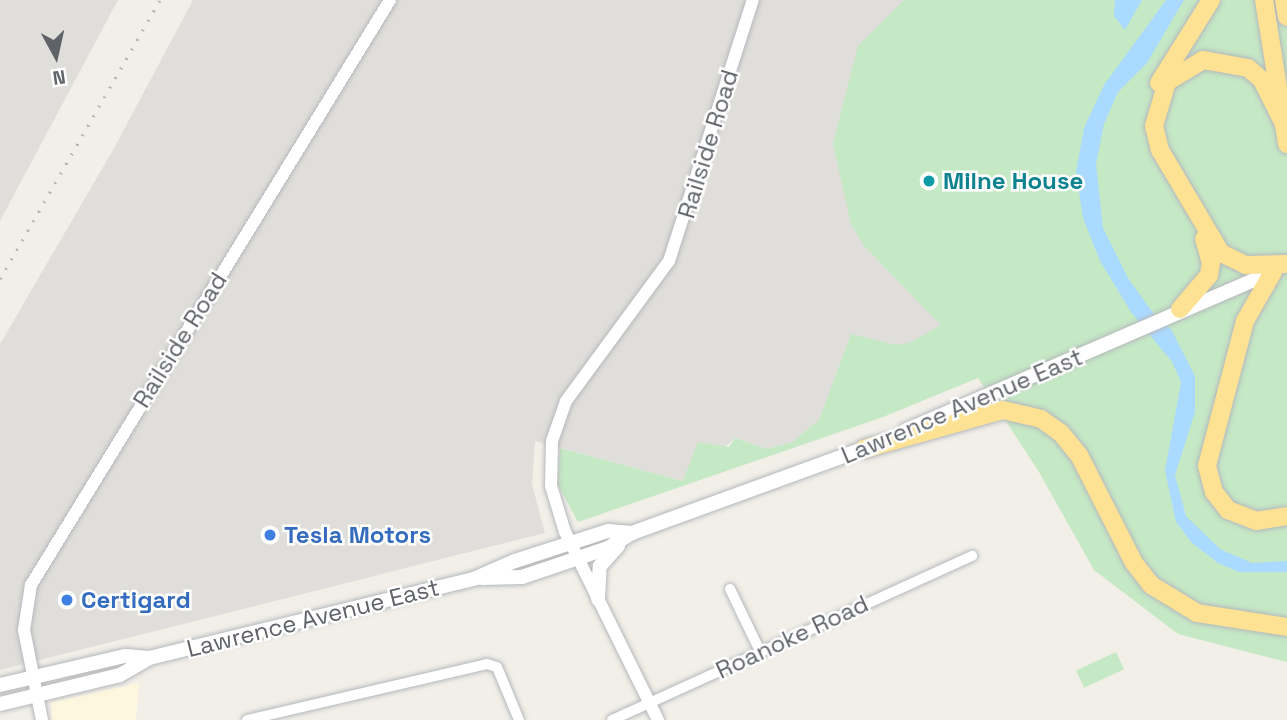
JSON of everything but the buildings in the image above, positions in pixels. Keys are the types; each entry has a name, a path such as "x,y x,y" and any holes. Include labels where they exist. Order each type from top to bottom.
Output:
{"highway":[{"path":"1180,309 1203,287 1212,263 1209,247 1154,153 1148,115 1157,88 1211,0"},
{"path":"1264,0 1287,144"},
{"path":"1284,0 1287,17"},
{"path":"1284,126 1262,80 1248,68 1203,60 1167,82 1154,126 1160,150 1221,253 1246,265 1281,268 1245,321 1207,466 1214,492 1228,510 1256,521 1287,516"},
{"path":"864,449 1003,410 1041,419 1080,455 1134,563 1151,584 1197,613 1287,627"}],"main road":[{"name":"Lawrence Avenue East","path":"476,578 522,578 608,548 632,533 864,449 1180,309 1281,268"},
{"name":"Lawrence Avenue East","path":"0,704 120,675 149,658 476,578 569,542 608,531 632,533"},
{"path":"598,599 600,566 632,533"},
{"name":"Lawrence Avenue East","path":"0,685 125,656 149,658"}],"street":[{"name":"Railside Road","path":"42,720 25,614 38,569 390,0"},
{"name":"Railside Road","path":"658,720 569,542 551,486 552,441 558,416 670,261 753,0"},
{"name":"Roanoke Road","path":"612,720 972,555"},
{"path":"730,589 760,651"},
{"path":"247,720 487,664 497,667 519,720"}],"shaded area":[{"path":"0,0 118,0 0,221"},
{"path":"193,0 904,0 897,9 933,308 943,324 911,343 896,345 851,335 819,420 792,442 767,449 736,438 683,481 535,441 532,484 545,533 0,670 0,344 113,150"},
{"path":"139,683 136,720 52,720 51,702"}],"green space":[{"path":"904,0 1287,0 1287,662 1178,634 1094,570 1039,472 978,378 883,417 578,522 558,485 560,448 683,481 698,442 729,447 735,438 767,449 792,442 819,420 851,334 896,345 911,342 941,325 864,246 851,224 833,144 858,46"},
{"path":"1116,652 1124,669 1084,688 1076,671"}],"water":[{"path":"1115,0 1142,0 1125,30 1114,16"},
{"path":"1166,0 1184,0 1147,63 1118,92 1104,124 1096,164 1103,228 1128,278 1158,320 1171,329 1195,376 1195,412 1175,475 1186,516 1220,549 1252,563 1287,561 1287,572 1239,572 1218,563 1192,543 1176,522 1165,471 1181,382 1172,362 1131,312 1100,261 1083,218 1076,172 1084,128 1104,85"}],"railway":[{"path":"0,279 160,0"}],"place":[{"name":"Milne House","path":"929,181"},
{"name":"Tesla Motors","path":"270,535"},
{"name":"Certigard","path":"67,600"}]}
